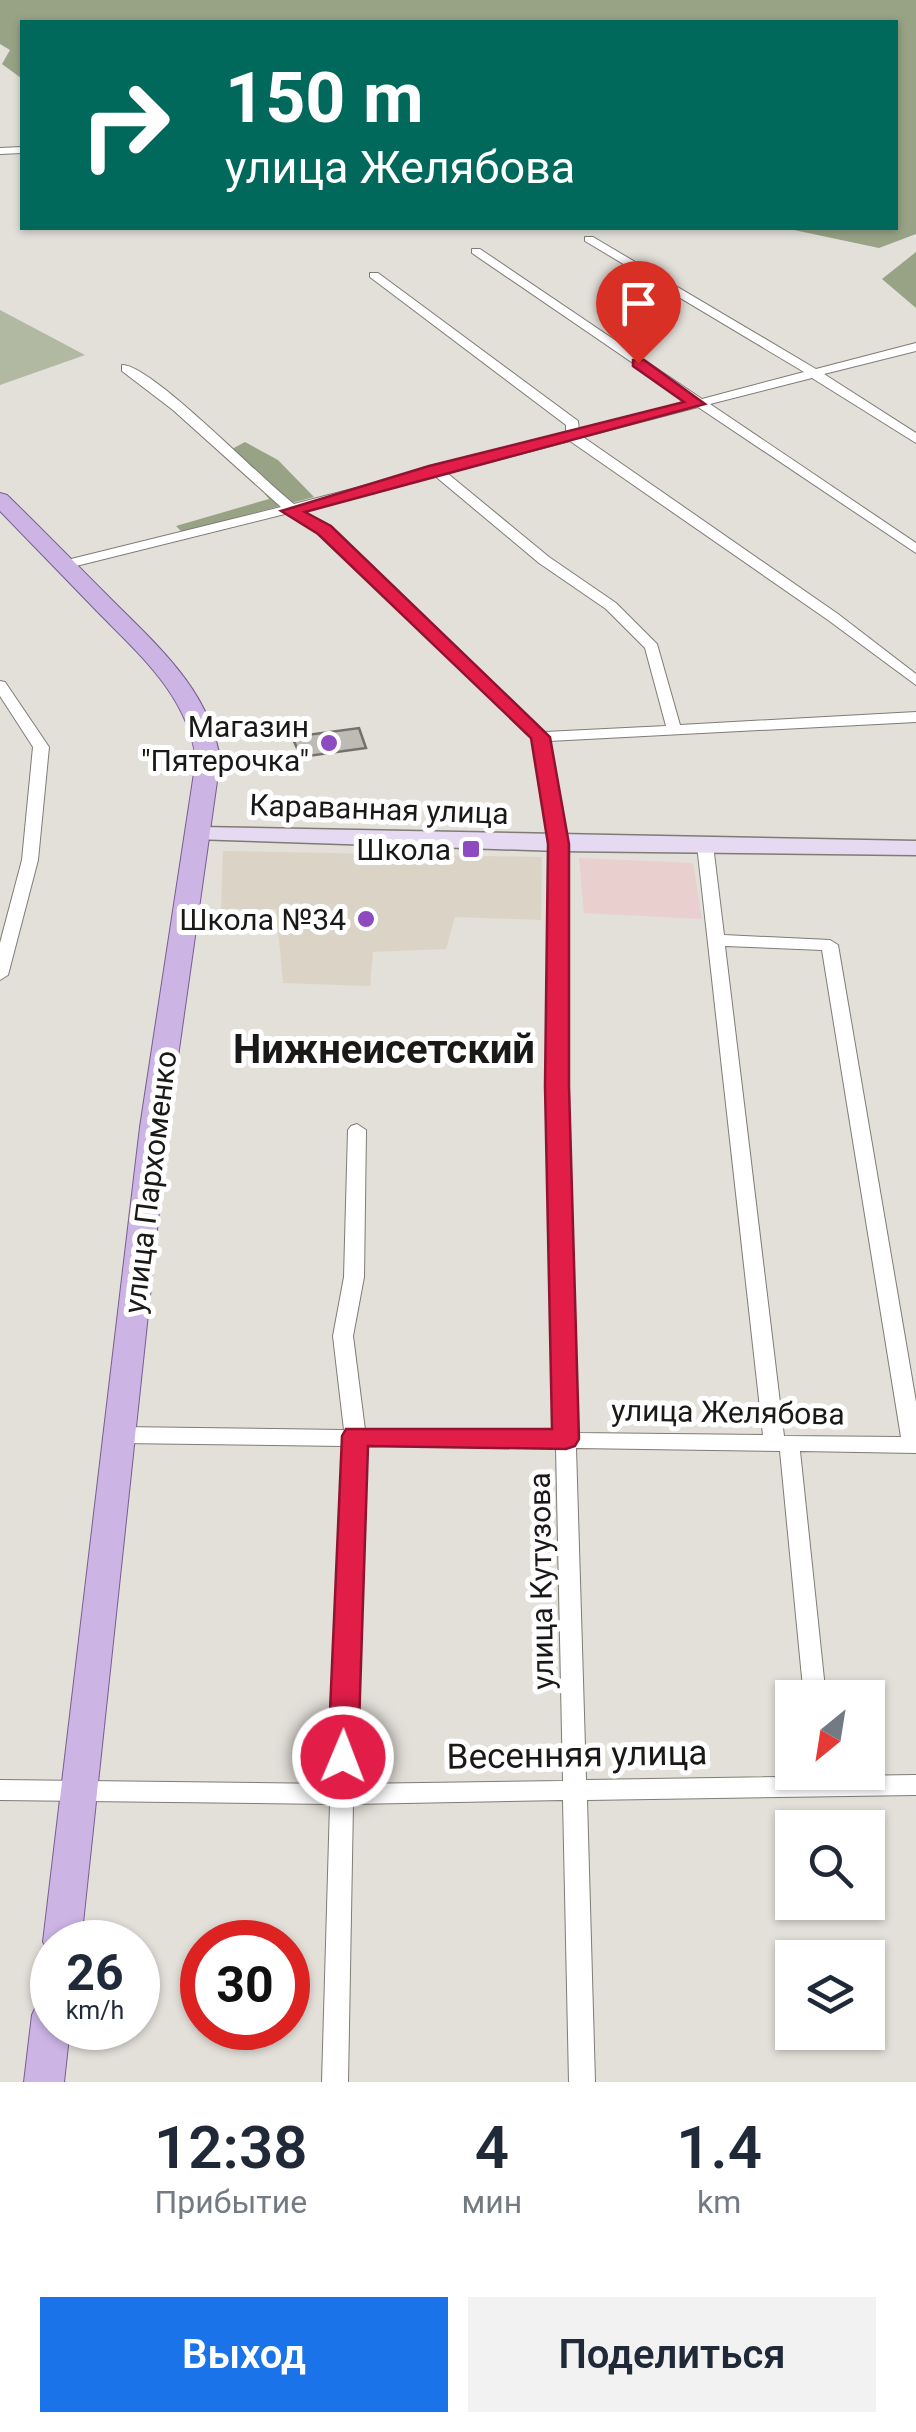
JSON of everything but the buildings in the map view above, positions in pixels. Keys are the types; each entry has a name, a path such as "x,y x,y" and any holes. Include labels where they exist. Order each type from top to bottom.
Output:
{"main road":[{"name":"улица Пархоменко","path":"0,499 168,671 195,712 205,735 208,760 154,1127 65,1920"},
{"path":"44,2082 48,2050"}],"street":[{"path":"590,239 916,438"},
{"path":"476,252 916,548"},
{"path":"374,276 573,424 572,436"},
{"path":"64,564 290,511 435,469 916,348"},
{"path":"126,368 159,388 290,511 325,530 540,737 916,717"},
{"path":"898,426 916,424"},
{"path":"572,436 833,618 916,681"},
{"path":"435,469 544,560 611,606 652,647 674,729"},
{"path":"0,684 41,747 30,860 0,975"},
{"name":"улица Кутузова","path":"540,737 559,844 557,1086 582,2082"},
{"name":"Караванная улица","path":"200,834 916,848"},
{"path":"705,846 813,1680"},
{"path":"716,940 830,945 914,1445"},
{"path":"335,2082 355,1436 343,1336 354,1277 357,1130"},
{"name":"улица Желябова","path":"120,1435 914,1445"},
{"name":"Весенняя улица","path":"0,1790 574,1792 775,1782"},
{"name":"Весенняя улица","path":"885,1783 916,1785"}],"shaded area":[{"name":"Школа №34","path":"223,851 542,857 541,920 455,917 446,949 373,952 370,986 283,983 276,909 221,909"},
{"path":"579,858 693,863 702,919 584,913"}],"green space":[{"path":"0,0 916,0 916,234 879,248 794,230 898,230 898,20 20,20 20,77 2,64 10,50 0,44"},
{"path":"916,252 916,308 882,279"},
{"path":"0,310 85,355 0,385"},
{"path":"245,442 278,460 314,497 182,532 176,526 269,499 230,450"}],"place":[{"name":"Магазин \"Пятерочка\"","path":"329,743"},
{"name":"Школа","path":"471,849"},
{"name":"Школа №34","path":"366,919"}],"district":[{"name":"Нижнеисетский","path":"384,1049"}],"route":[{"path":"343,1757 355,1436 566,1439 557,1086 559,844 540,737 325,530 290,511 435,469 697,404 638,363"}]}
